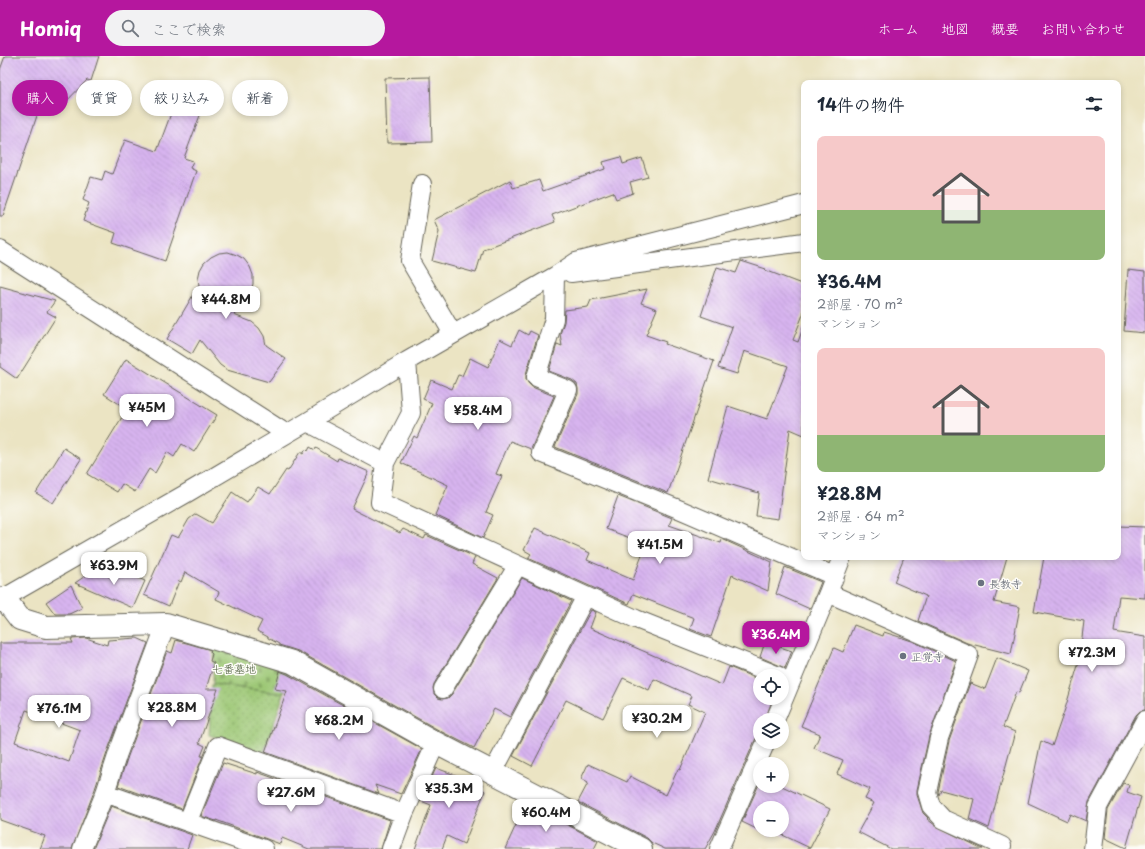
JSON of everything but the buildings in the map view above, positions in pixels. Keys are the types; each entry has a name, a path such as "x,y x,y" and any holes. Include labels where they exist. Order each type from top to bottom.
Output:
{"street":[{"path":"422,184 410,261 453,334"},
{"path":"641,849 436,743 292,662 166,624 46,627 20,619 2,600 187,493 407,361 555,276 576,262 801,205"},
{"path":"555,276 801,242"},
{"path":"0,250 287,434"},
{"path":"555,276 554,319 536,377 568,390 541,453 681,510 834,576"},
{"path":"407,361 411,413 385,463 380,502 636,619 761,669"},
{"path":"307,422 385,463"},
{"path":"789,669 828,593 841,560"},
{"path":"443,689 518,565"},
{"path":"828,593 969,655 938,738 927,792 931,806 943,819 1002,846 1001,849"},
{"path":"493,772 586,596"},
{"path":"82,849 105,793 118,753 166,624"},
{"path":"1093,849 1098,807 1145,720"},
{"path":"391,849 404,814 436,743"},
{"path":"188,822 218,746 404,814"},
{"path":"719,849 763,749"},
{"path":"105,793 264,849"}],"green space":[{"name":"七番墓地","path":"214,642 225,644 289,673 284,694 213,684"},
{"path":"212,684 284,694 263,754 209,735"}],"place":[{"name":"長教寺","path":"981,583"},
{"name":"正覚寺","path":"903,656"}]}
